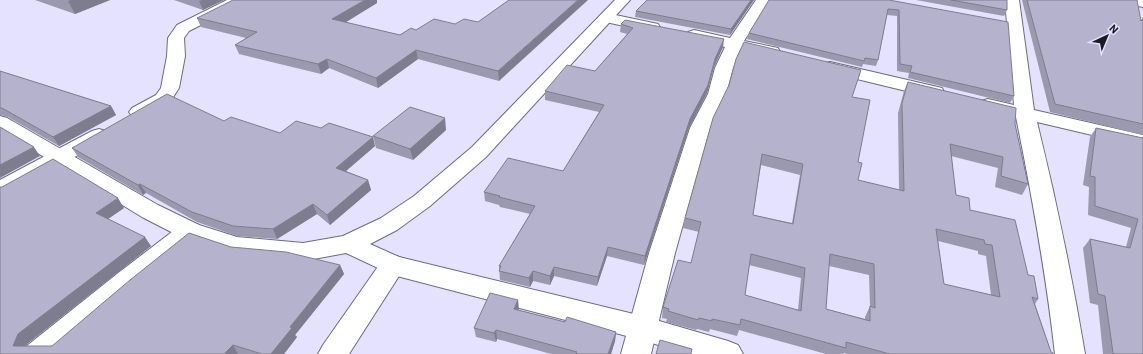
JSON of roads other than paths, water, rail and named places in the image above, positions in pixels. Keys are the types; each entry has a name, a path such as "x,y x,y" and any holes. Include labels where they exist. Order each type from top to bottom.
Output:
{"street":[{"path":"0,190 162,98 170,88 176,56 176,38 183,28 239,0"},
{"path":"0,122 150,211 190,232 236,246 303,252 348,244 396,220 422,201 479,152 623,0"},
{"path":"639,341 662,253 700,128 717,94 724,68 735,43 764,0"},
{"path":"1012,0 1006,22 1025,114 1044,193 1070,354"},
{"path":"1128,0 1143,3"},
{"path":"606,18 735,43 788,56"},
{"path":"818,63 951,96"},
{"path":"973,102 1143,141"},
{"path":"38,354 126,281 190,232"},
{"path":"348,244 393,265 639,341 728,354"},
{"path":"333,354 393,265"}]}
